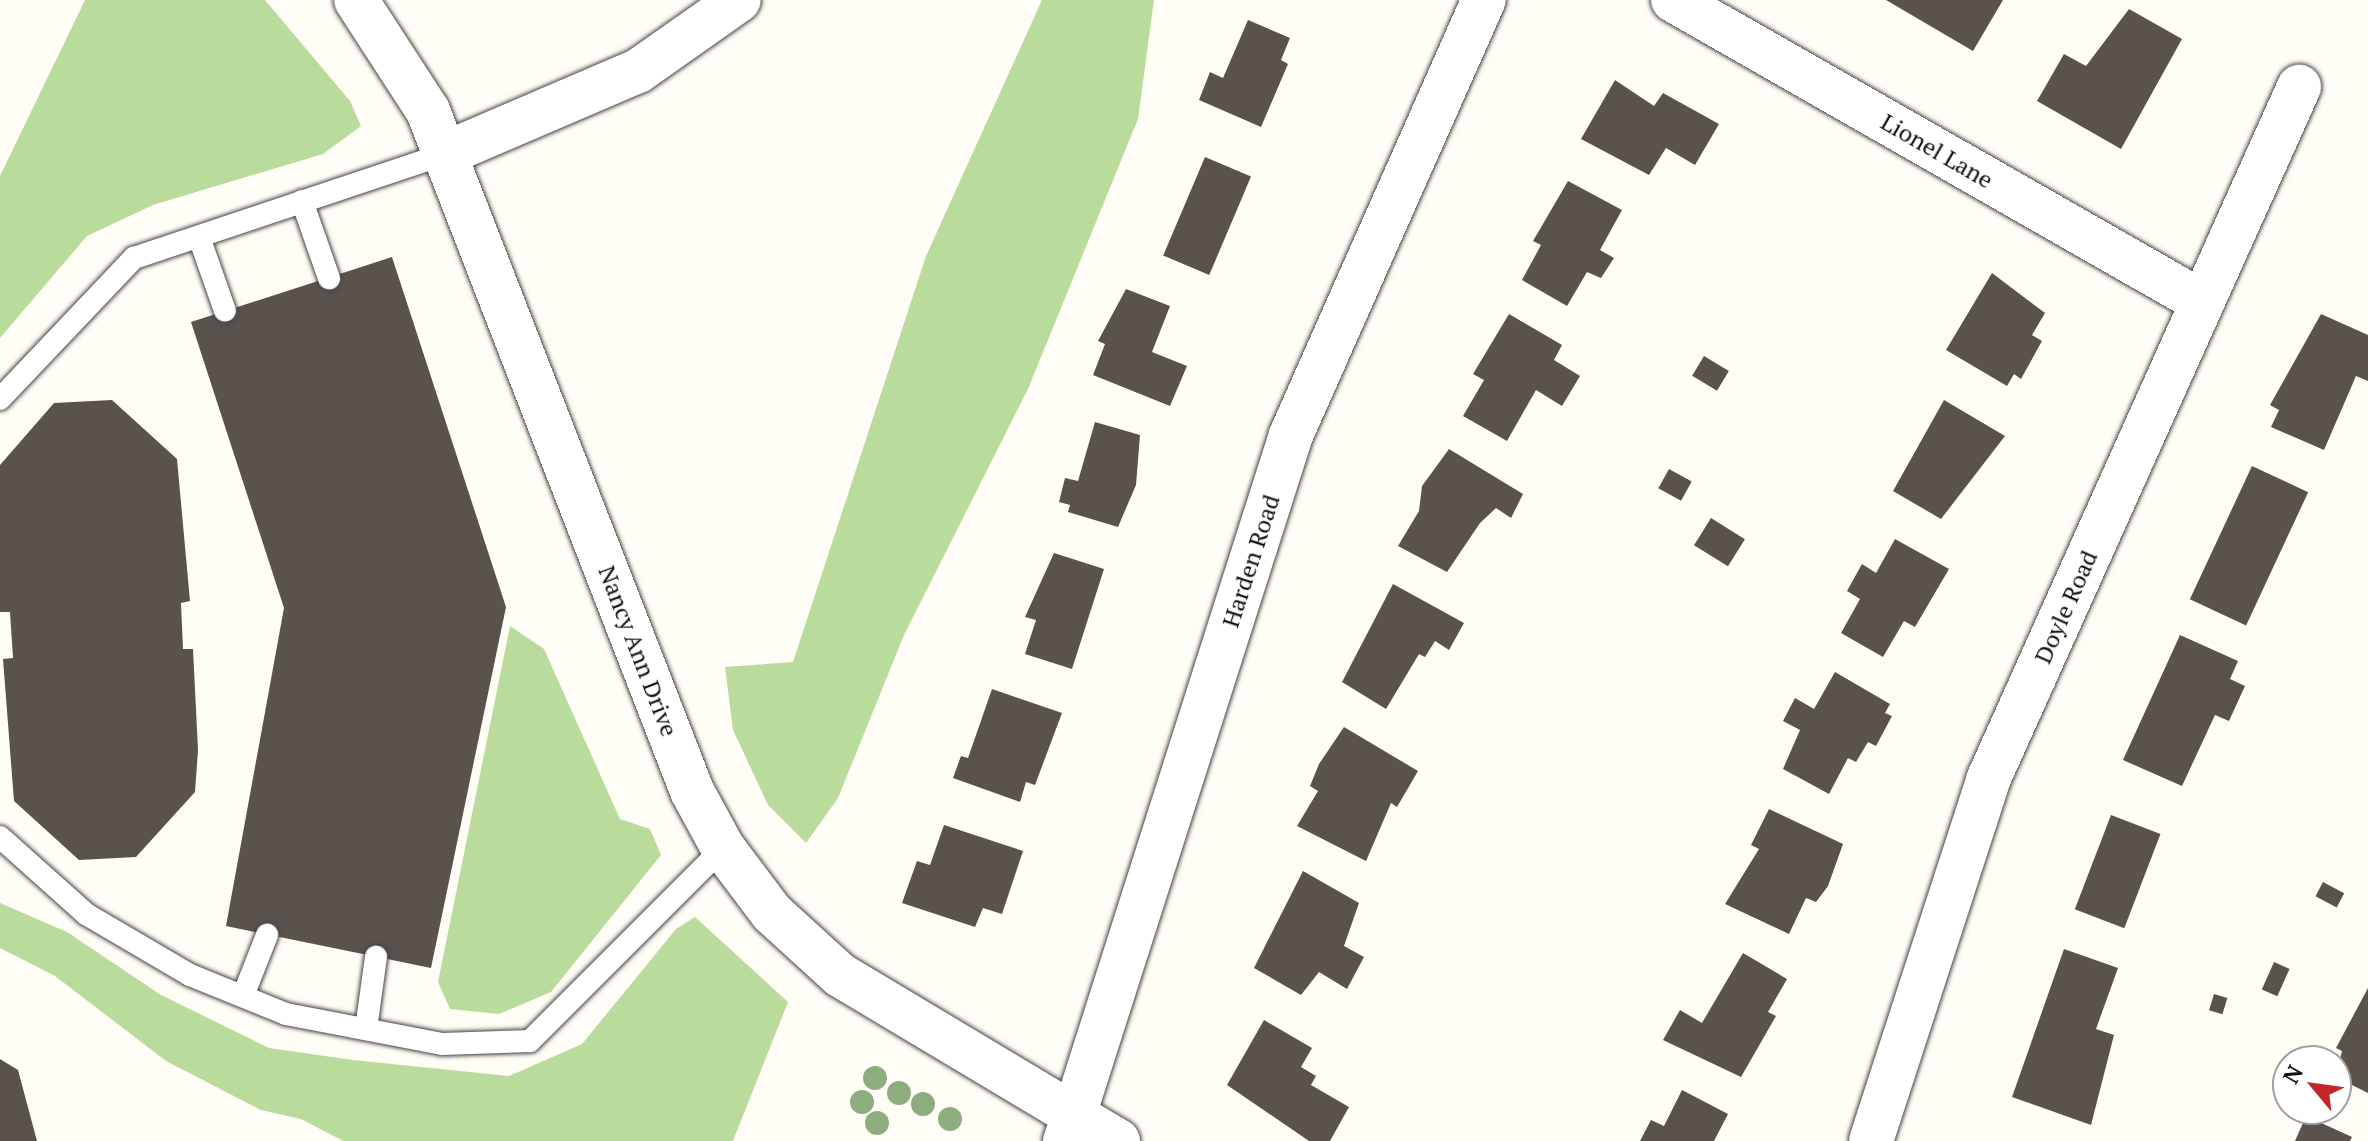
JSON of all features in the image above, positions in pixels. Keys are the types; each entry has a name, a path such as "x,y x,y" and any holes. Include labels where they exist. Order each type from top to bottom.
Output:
{"street":[{"name":"Nancy Ann Drive","path":"356,0 410,79 444,154 692,791 723,848 772,913 840,975 1069,1128 1118,1141"},
{"path":"444,154 638,71 739,0"},
{"name":"Harden Road","path":"1069,1128 1291,435 1484,0"},
{"name":"Lionel Lane","path":"1673,0 2202,302"},
{"name":"Doyle Road","path":"1871,1141 1988,780 2299,87"}],"lane":[{"path":"0,399 134,258 444,154"},
{"path":"302,201 329,278"},
{"path":"199,237 225,311"},
{"path":"0,837 86,914 243,996 286,1014 442,1044 530,1041 723,848"},
{"path":"243,996 267,935"},
{"path":"366,1029 376,957"}],"green space":[{"path":"85,0 265,0 350,101 361,126 323,154 153,205 87,236 0,338 0,176"},
{"path":"1042,0 1154,0 1138,119 1028,389 904,635 838,798 806,843 768,805 733,730 725,667 793,662 926,256"},
{"path":"510,626 544,649 620,819 650,829 661,855 551,992 499,1014 450,1009 438,982"},
{"path":"0,903 67,932 161,995 269,1048 353,1060 509,1076 582,1044 676,929 695,917 788,1002 733,1141 343,1141 301,1119 261,1110 166,1061 55,976 0,948"}],"building":[{"path":"1886,0 2003,0 1973,51"},
{"path":"2129,9 2182,39 2121,149 2037,101 2064,54 2086,66"},
{"path":"1248,20 1290,38 1281,60 1288,64 1261,127 1199,100 1210,72 1223,78"},
{"path":"1615,80 1654,106 1663,93 1719,124 1695,165 1666,148 1649,175 1581,139"},
{"path":"1205,157 1251,177 1209,275 1163,255"},
{"path":"1568,181 1622,210 1600,250 1614,258 1601,278 1587,272 1567,306 1522,280 1541,245 1533,241"},
{"path":"392,257 506,607 431,968 226,926 284,608 191,322"},
{"path":"1992,273 2045,313 2032,335 2042,341 2021,379 2014,374 2007,386 1946,350"},
{"path":"1126,289 1170,306 1152,352 1187,366 1170,406 1093,375 1105,344 1098,341"},
{"path":"1509,314 1562,345 1554,360 1580,376 1562,406 1536,390 1507,441 1463,416 1484,380 1473,374"},
{"path":"2321,314 2368,335 2368,381 2356,376 2324,450 2271,427 2279,410 2270,405"},
{"path":"1704,356 1729,371 1717,391 1692,376"},
{"path":"112,400 177,459 190,601 181,603 183,649 193,649 198,750 195,792 136,857 79,860 14,801 3,659 13,658 10,612 0,612 0,465 54,403"},
{"path":"1944,400 2005,436 1941,519 1893,491"},
{"path":"1095,422 1140,435 1136,485 1118,527 1068,512 1070,505 1059,502 1065,478 1078,481"},
{"path":"1449,449 1523,494 1511,518 1496,508 1480,523 1447,572 1398,546 1419,511 1422,486"},
{"path":"2252,466 2308,492 2246,625 2190,599"},
{"path":"1669,469 1692,482 1681,501 1658,488"},
{"path":"1711,518 1745,539 1728,566 1694,545"},
{"path":"1895,539 1949,569 1915,627 1904,621 1883,657 1841,633 1860,599 1847,591 1862,564 1876,573"},
{"path":"1054,553 1104,569 1072,669 1025,654 1036,620 1025,617"},
{"path":"1393,584 1464,623 1449,650 1435,641 1425,657 1419,654 1386,709 1342,682"},
{"path":"2180,635 2238,661 2230,679 2245,686 2229,721 2215,715 2182,786 2123,760"},
{"path":"1835,672 1890,704 1885,713 1892,716 1876,746 1868,742 1856,762 1848,758 1829,794 1783,769 1800,730 1783,721 1795,698 1814,709"},
{"path":"992,689 1062,713 1035,785 1026,782 1020,802 953,778 961,756 968,758"},
{"path":"1344,727 1418,771 1397,807 1391,803 1366,861 1297,826 1318,791 1310,786 1319,764"},
{"path":"1769,809 1843,844 1828,886 1816,902 1806,898 1789,934 1725,904 1759,849 1751,845"},
{"path":"2111,815 2160,834 2124,928 2075,909"},
{"path":"944,825 1023,851 1002,914 983,908 975,927 902,903 917,861 930,865"},
{"path":"1303,871 1359,903 1344,946 1364,957 1347,989 1319,972 1301,995 1254,968"},
{"path":"2323,882 2344,893 2337,907 2315,896"},
{"path":"2064,949 2118,968 2096,1029 2114,1035 2091,1125 2012,1097"},
{"path":"1743,953 1787,979 1768,1012 1776,1016 1741,1077 1663,1040 1680,1010 1702,1023"},
{"path":"2274,962 2290,969 2277,996 2262,989"},
{"path":"2368,988 2368,1093 2352,1085 2352,1045 2338,1045"},
{"path":"2214,994 2227,998 2222,1014 2209,1010"},
{"path":"1264,1020 1312,1048 1301,1067 1316,1076 1311,1085 1349,1107 1330,1141 1309,1141 1227,1085"},
{"path":"0,1059 18,1070 37,1141 0,1141"},
{"path":"1682,1090 1728,1114 1714,1141 1640,1141 1651,1120 1664,1126"},
{"path":"2302,1125 2326,1125 2352,1137 2350,1141 2295,1141"}]}
